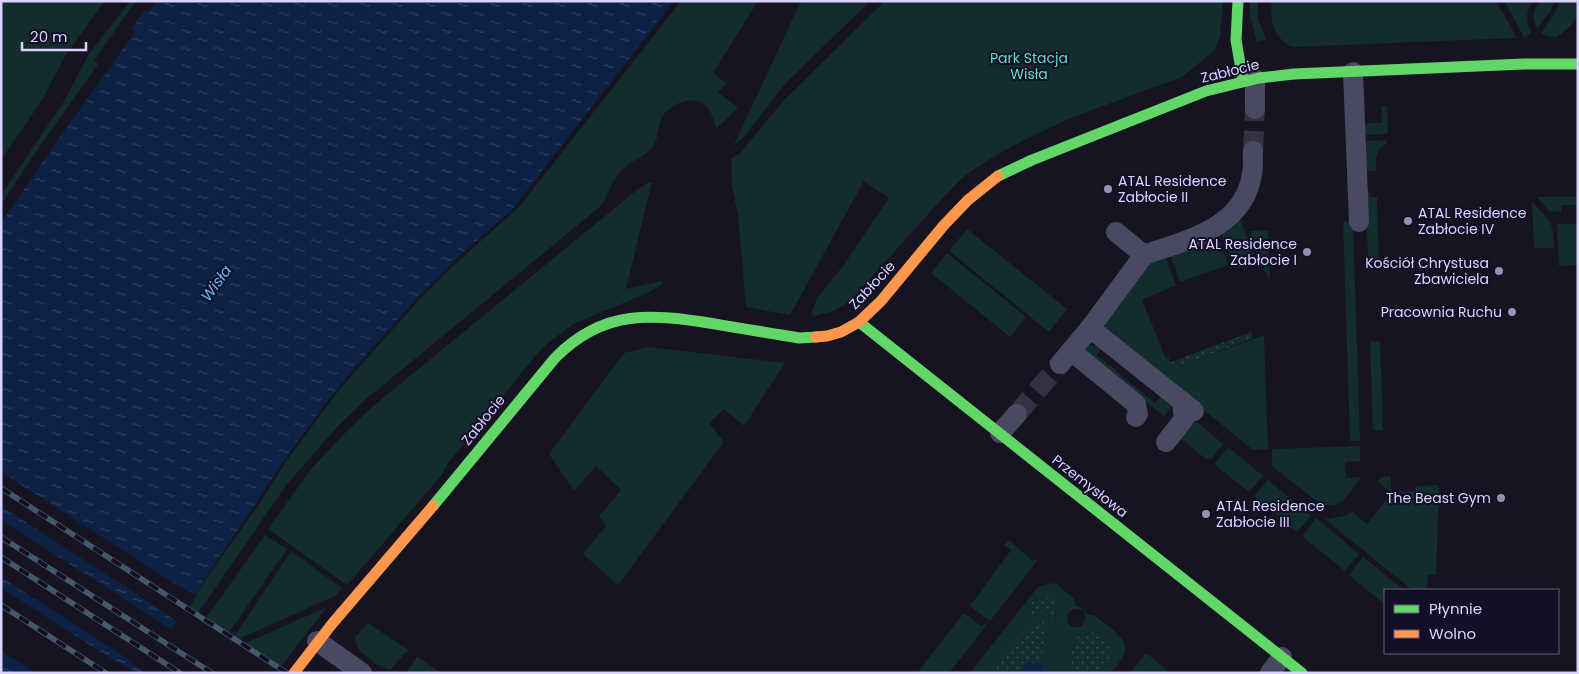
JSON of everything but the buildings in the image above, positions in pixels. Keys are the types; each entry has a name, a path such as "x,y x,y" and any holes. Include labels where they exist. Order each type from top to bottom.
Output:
{"street":[{"path":"1238,1 1236,40 1249,80 1255,109"},
{"name":"Zabłocie","path":"294,673 317,641 452,483 548,365 576,339 595,328 645,316 670,317 800,338 827,336 852,327 882,301 968,200 1000,175 1032,160 1206,91 1249,80 1294,74 1524,64 1578,64"},
{"path":"1353,72 1359,222"},
{"path":"1136,417 1138,414 1136,404 1065,357 1090,328 1144,255 1209,232 1232,215 1248,191 1252,174 1253,151"},
{"path":"1116,232 1144,255"},
{"name":"Przemysłowa","path":"859,322 1000,433 1276,665 1302,673"},
{"path":"1090,328 1188,406 1184,419 1166,442"},
{"path":"1000,433 1017,414"},
{"path":"317,641 362,673"}],"green space":[{"path":"1,1 105,1 64,58 42,100 1,160"},
{"path":"130,1 136,1 94,60 98,64 1,205 1,195 63,103 89,54"},
{"path":"681,1 758,1 713,73 726,83 718,92 738,108 717,128 707,107 702,103 695,101 682,102 669,109 661,119 656,141 652,148 620,172 602,205 365,400 339,425 287,484 198,613 187,606 264,497 287,460 336,394 421,298 452,267 519,207"},
{"path":"801,1 870,1 785,84 743,138 734,145"},
{"name":"Park Stacja Wisła","path":"885,1 1223,1 1220,37 1214,51 1182,77 1073,117 1024,140 988,160 962,178 848,303 831,312 814,316 811,314 817,298 843,266 889,198 864,181 790,315 746,307 738,215 732,187 731,159 741,152 785,99"},
{"path":"1250,1 1258,1 1258,19 1266,39 1257,42 1250,16"},
{"path":"1272,1 1496,1 1517,38 1293,47 1281,39 1274,28 1271,15"},
{"path":"1504,1 1533,1 1527,16 1531,33 1524,37"},
{"path":"1542,1 1555,1 1551,10 1537,29 1534,21 1534,10"},
{"path":"1560,1 1578,1 1574,22 1557,37 1541,33 1555,13"},
{"path":"1381,106 1387,106 1388,132 1386,134 1367,135 1364,132 1364,127 1369,123 1382,123"},
{"path":"1386,140 1387,143 1378,151 1376,171 1369,171 1365,167 1364,144 1368,141"},
{"path":"652,182 626,289 662,281 663,284 645,294 573,324 542,348 448,463 441,476 347,585 268,529 312,468 372,407 638,189"},
{"path":"1365,185 1367,185 1370,197 1377,197 1379,263 1373,263 1368,256"},
{"path":"1537,197 1578,197 1578,205 1561,205 1561,212 1549,211"},
{"path":"1532,202 1552,226 1554,248 1534,248"},
{"path":"1239,216 1257,265 1244,269 1243,266 1235,268 1221,233"},
{"path":"1353,221 1360,441 1350,441 1343,222"},
{"path":"1557,224 1578,224 1578,265 1559,266"},
{"path":"967,229 1067,309 1049,332 949,251"},
{"path":"1268,230 1270,279 1268,279 1250,231"},
{"path":"1217,235 1228,265 1180,282 1170,254"},
{"path":"947,253 1026,317 1010,337 931,273"},
{"path":"1165,256 1176,285 1142,300 1166,359 1169,358 1173,369 1264,335 1268,449 1253,450 1106,330 1104,323 1147,264"},
{"path":"1251,332 1253,338 1173,369 1171,362"},
{"path":"1380,341 1383,430 1373,430 1370,342"},
{"path":"1086,345 1098,346 1101,349 1097,355 1155,403 1160,397 1172,406 1164,416 1080,348"},
{"path":"648,347 785,363 744,426 724,409 709,423 724,442 618,585 583,554 606,526 599,516 621,490 596,466 574,491 549,454 624,353"},
{"path":"1192,418 1223,444 1212,458 1206,459 1180,438"},
{"path":"1360,446 1360,461 1345,462 1346,478 1361,477 1343,501 1334,505 1322,505 1272,466 1272,449"},
{"path":"1228,447 1263,476 1249,492 1214,464"},
{"path":"1391,476 1391,492 1415,491 1416,486 1439,485 1436,575 1428,575 1427,589 1411,589 1325,519 1344,516 1352,512 1367,524 1392,493 1377,481 1383,477"},
{"path":"1268,480 1311,516 1297,532 1254,496"},
{"path":"1316,518 1359,554 1345,571 1302,536"},
{"path":"265,535 287,549 228,634 206,618"},
{"path":"1009,540 1033,561 1037,561 990,621 970,606 1011,550 1004,545"},
{"path":"291,551 342,588 335,596 230,643"},
{"path":"1363,557 1403,589 1384,589 1384,604 1349,575"},
{"path":"1055,583 1074,599 1076,606 1084,609 1088,615 1093,615 1121,638 1125,650 1123,657 1111,673 1098,673 1105,666 1098,633 1090,632 1078,636 1072,649 1067,673 1023,670 1025,666 1038,658 1046,643 996,667 995,673 970,673 1037,588","holes":["1038,598 1057,619 1051,623 1046,607 1041,605 1038,610 1044,626 1039,615 1033,619 1029,612 1032,602","1073,609 1084,610 1086,619 1081,627 1072,627 1067,622 1068,613"]},
{"path":"1042,596 1056,602 1054,606 1057,619 1051,623 1046,607 1041,605 1038,610 1043,614 1047,625 1044,626 1039,616 1033,619 1029,612 1032,602"},
{"path":"327,607 279,669 243,644"},
{"path":"964,613 981,626 984,624 986,626 949,673 917,673"},
{"path":"368,623 408,650 390,670 376,664 358,649 355,637"},
{"path":"1038,624 1045,630 1046,643 1039,662 1028,663 1022,673 995,673 1001,659 1012,644 1025,632"},
{"path":"1090,632 1098,633 1112,643 1112,652 1109,660 1098,673 1067,673 1072,649 1078,636"},
{"path":"1146,653 1167,670 1164,673 1130,673"},
{"path":"417,657 442,673 406,673"}],"water":[{"name":"Wisła","path":"158,1 674,1 511,211 460,255 415,300 325,404 285,459 142,673 1,673 1,223 135,32 131,29 144,11 149,12"},
{"path":"1035,662 1042,665 1046,673 1022,673 1027,664"}],"pier":[{"path":"1,472 178,586 197,595 179,624 161,610 1,506"},
{"path":"1,520 174,631 145,673 118,652 1,577"},
{"path":"1,588 113,660 138,673 36,673 1,651"}],"tunnel":[{"path":"1253,151 1255,109"},
{"path":"1017,414 1060,364"}],"railway":[{"path":"1,488 287,673"},
{"path":"1,537 212,673"},
{"path":"1,557 180,673"},
{"path":"1,605 106,673"}],"traffic: fast":[{"path":"1238,1 1236,40 1243,81"},
{"path":"998,176 1032,160 1206,91 1259,78 1294,74 1524,64 1578,64"},
{"path":"433,506 555,358 573,342 592,330 630,318 650,317 692,321 799,338 816,337"},
{"path":"859,322 1302,673"}],"traffic: slow":[{"path":"816,337 841,332 859,322 881,301 944,225 968,200 998,176"},
{"path":"294,673 332,624 433,506"}],"place":[{"name":"ATAL Residence Zabłocie II","path":"1108,189"},
{"name":"ATAL Residence Zabłocie IV","path":"1408,221"},
{"name":"ATAL Residence Zabłocie I","path":"1307,252"},
{"name":"Kościół Chrystusa Zbawiciela","path":"1499,271"},
{"name":"Pracownia Ruchu","path":"1512,312"},
{"name":"The Beast Gym","path":"1501,498"},
{"name":"ATAL Residence Zabłocie III","path":"1206,514"}]}
